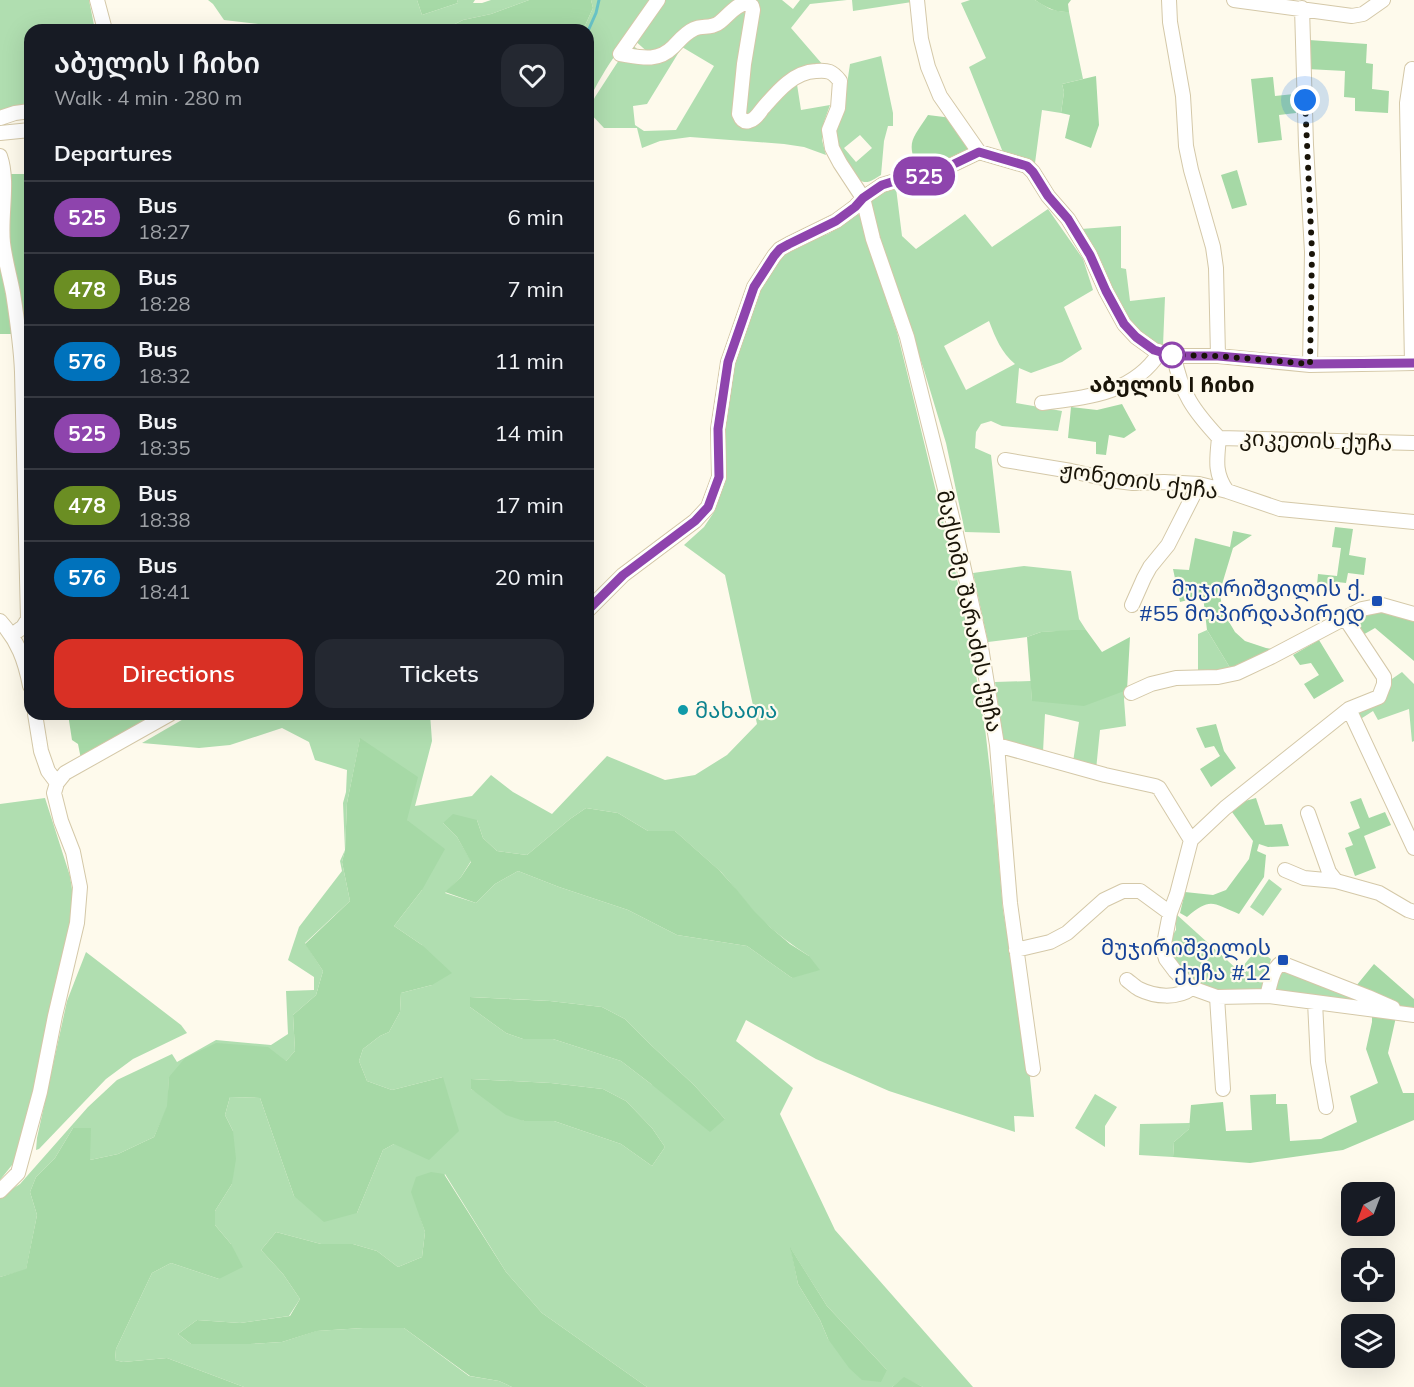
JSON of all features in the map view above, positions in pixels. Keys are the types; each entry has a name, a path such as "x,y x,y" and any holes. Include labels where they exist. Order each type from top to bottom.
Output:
{"street":[{"path":"97,0 103,24"},
{"name":"მაქსიმე შარაძის ქუჩა","path":"658,0 620,54 650,58 662,56 695,28 713,27 741,4 746,3 752,6 739,114 746,122 757,116 776,93 791,80 809,71 823,70 833,73 840,81 838,108 829,130 832,147 863,198 873,239 908,337 980,641 997,745 1010,903 1033,1069"},
{"path":"916,0 921,39 928,67 940,96 979,152 1027,166 1033,172 1048,196 1068,219 1090,255 1124,324 1136,337 1154,350 1174,356 1218,356 1310,364 1413,363 1411,116 1407,103 1412,69"},
{"path":"1169,0 1170,22 1183,96 1186,146 1213,247 1216,268 1218,356"},
{"path":"1234,0 1358,16 1383,0"},
{"path":"1302,8 1312,252 1310,364"},
{"path":"0,118 24,112"},
{"path":"0,133 24,131"},
{"path":"594,604 623,575 695,521 708,507 719,477 718,429 728,362 754,287 764,269 780,249 836,221 882,185 931,175 979,152"},
{"path":"0,156 3,164 3,243 24,346"},
{"path":"1042,403 1088,397 1112,390 1147,370 1160,352"},
{"path":"1174,356 1181,384 1189,401 1198,415 1219,438 1216,465 1220,482 1227,491"},
{"name":"კიკეთის ქუჩა","path":"1219,438 1414,443"},
{"name":"ჟონეთის ქუჩა","path":"1005,460 1133,483 1199,484 1280,509 1414,522"},
{"path":"1132,605 1150,567 1168,545 1199,484"},
{"path":"1131,693 1151,684 1176,678 1218,677 1236,673 1362,609 1382,605 1414,614"},
{"path":"1345,618 1384,677 1379,697 1349,710 1225,808 1191,840 1170,914 1163,949 1174,971 1192,988 1217,997 1269,996 1414,1015"},
{"path":"0,621 12,635 24,665"},
{"path":"12,635 24,625"},
{"path":"1349,710 1414,848"},
{"path":"36,720 41,751 48,771 57,783"},
{"path":"0,1191 18,1173 40,1092 77,922 80,887 73,852 61,821 54,793 57,783 65,773 159,720"},
{"path":"997,745 1105,776 1155,786 1159,788 1191,840"},
{"path":"1308,813 1329,872 1336,880"},
{"path":"1285,870 1304,878 1336,880 1379,893 1414,912"},
{"path":"1016,950 1050,942 1067,933 1104,900 1124,891 1140,891 1170,914"},
{"path":"1269,996 1274,970 1281,963 1390,1005 1396,1012"},
{"path":"1127,980 1138,989 1166,995 1176,996 1192,988"},
{"path":"1217,997 1223,1089"},
{"path":"1315,1002 1318,1062 1326,1107"}],"green space":[{"path":"0,0 89,0 94,24 24,24 24,106 0,111"},
{"path":"208,0 417,0 422,15 458,3 457,0 475,0 473,3 482,3 491,0 529,0 455,24 258,24 224,20"},
{"path":"417,0 457,0 458,3 422,15"},
{"path":"529,0 591,0 593,8 586,24 455,24"},
{"path":"591,0 655,0 610,63 594,91 594,24 586,24 593,8"},
{"path":"661,0 740,0 717,20 678,37 651,55 633,39"},
{"path":"752,0 782,0 793,9 800,0 847,0 810,4 791,28 823,65 745,119"},
{"path":"852,0 912,0 912,2 853,11"},
{"path":"970,0 1035,0 1050,9 1069,12 1083,79 1062,84 1064,92 1061,113 1042,110 1035,163 1004,155 969,67 986,58 961,3"},
{"path":"1035,0 1071,0 1068,4 1069,12 1055,10"},
{"path":"747,4 735,114 746,124 796,78 801,110 830,105 824,122 822,140 826,155 804,147 784,144 690,137 660,141 642,148 637,128 604,128 594,117 594,99 630,43 649,59","holes":["682,47 714,66 676,130 644,131 635,125 633,106 647,104"]},
{"path":"1309,40 1367,44 1366,63 1373,64 1372,89 1389,91 1388,113 1355,111 1355,98 1344,97 1345,71 1307,69"},
{"path":"881,56 893,113 893,126 888,126 884,141 881,175 867,182 859,180 833,141 850,64","holes":["860,135 872,148 856,162 844,148"]},
{"path":"1096,76 1099,125 1091,148 1065,138 1070,115 1061,113 1064,92 1062,84"},
{"path":"1273,77 1275,96 1294,94 1296,113 1279,115 1282,140 1258,143 1251,79"},
{"path":"928,115 952,118 969,150 929,170 918,170 912,153 912,141"},
{"path":"0,156 3,174 24,174 24,391 18,334 0,334"},
{"path":"1237,170 1247,205 1232,209 1221,175"},
{"path":"884,188 896,188 902,236 916,249 965,214 992,247 1048,209 1083,259 1093,290 1064,307 1082,349 1062,362 1031,373 1019,368 1016,403 1062,411 1058,431 1002,426 991,421 981,424 976,432 975,448 991,455 1000,533 965,532 946,443 873,218 871,203 875,195","holes":["989,321 1002,350 1015,364 966,390 944,346"]},
{"path":"855,211 861,217 897,332 956,574 974,663 985,728 1003,910 1029,1068 1034,1117 1014,1116 1015,1132 889,1091 816,1059 746,1020 736,1041 793,1088 780,1114 835,1230 973,1387 923,1387 904,1378 892,1387 647,1387 542,1313 506,1272 445,1174 420,1216 425,1232 422,1257 398,1267 377,1251 353,1244 321,1244 276,1232 261,1250 283,1274 300,1299 289,1316 240,1323 197,1320 178,1334 191,1344 250,1344 282,1342 316,1331 404,1328 469,1376 499,1381 512,1387 244,1387 167,1358 123,1362 115,1360 116,1349 152,1273 171,1263 219,1279 231,1244 215,1225 215,1211 232,1184 233,1131 225,1115 230,1097 260,1098 294,1196 357,1213 383,1150 394,1144 443,1077 392,1090 367,1081 359,1061 363,1049 389,1032 400,1012 401,993 432,985 422,945 394,926 422,890 407,820 360,739 347,803 345,850 343,803 347,770 315,760 309,742 282,728 230,745 199,748 142,743 182,720 430,720 432,741 415,806 472,796 491,775 513,792 552,814 607,756 665,780 695,775 727,755 757,724 725,575 684,545 704,527 714,512 725,481 725,406 736,357 757,292 783,253 798,243 828,234 844,224","holes":["586,808 618,813 648,831 675,831 721,872 754,912 787,941 809,956 792,978 747,946 677,935 628,910 518,871 495,884 476,903 445,893 461,877 471,861 457,837 443,823 477,820 483,838 497,851 527,855","471,997 550,1001 602,1007 625,1019 694,1085 725,1119 651,1084 621,1061 553,1039 523,1039 506,1033 470,1007","472,1079 551,1083 603,1089 626,1101 652,1128 665,1147 652,1166 621,1144 554,1121 524,1121 471,1089","791,1249 827,1306 887,1370 828,1339 820,1320 798,1284"]},
{"path":"1121,226 1121,268 1126,269 1130,301 1165,297 1163,346 1143,334 1129,319 1081,229"},
{"path":"1122,404 1136,430 1124,438 1109,435 1106,455 1096,454 1096,442 1068,438 1071,407 1097,410"},
{"path":"1335,527 1353,529 1349,555 1366,558 1364,575 1348,573 1346,583 1337,582 1336,588 1317,585 1318,574 1337,576 1341,548 1332,547"},
{"path":"1233,531 1252,535 1233,548 1220,591 1222,610 1235,632 1245,641 1278,650 1232,671 1207,630 1203,596 1180,602 1173,569 1189,570 1195,538 1230,547"},
{"path":"1024,566 1071,571 1079,619 1086,630 1041,632 1027,637 988,642 973,573"},
{"path":"1371,610 1414,617 1414,661 1375,628 1361,636 1356,625 1358,619"},
{"path":"1086,630 1102,652 1130,637 1127,690 1084,706 1032,701 1027,637 1041,632"},
{"path":"1207,630 1232,671 1198,674 1198,634"},
{"path":"1319,640 1344,681 1314,699 1304,684 1319,675 1311,663 1300,665 1293,655"},
{"path":"1402,672 1414,684 1414,741 1412,742 1409,709 1378,720 1373,711 1359,720 1355,712"},
{"path":"1031,681 1032,701 1127,690 1124,699 1126,726 1100,730 1096,770 1073,762 1079,722 1045,714 1043,752 1003,740 995,682"},
{"path":"69,720 159,720 82,764 78,744 72,740"},
{"path":"1216,724 1224,751 1236,768 1211,787 1200,769 1220,756 1214,746 1205,748 1196,728"},
{"path":"360,738 418,777 407,820 445,849 422,890 394,926 422,945 452,973 432,985 401,993 400,1012 389,1032 363,1049 359,1061 367,1081 392,1090 443,1077 459,1131 429,1160 394,1144 383,1150 357,1213 324,1222 294,1196 260,1098 230,1097 225,1115 233,1131 236,1159 232,1184 215,1211 215,1225 231,1244 243,1267 219,1279 171,1263 152,1273 116,1349 115,1360 123,1362 167,1358 244,1387 0,1387 0,1277 26,1269 37,1215 30,1192 36,1177 55,1158 73,1128 91,1128 90,1160 118,1154 154,1137 167,1106 169,1077 185,1058 216,1043 268,1047 286,1061 295,1051 293,1015 316,995 323,971 305,944 350,901 342,862 345,850 347,803"},
{"path":"45,798 70,876 73,896 71,928 21,1146 16,1160 0,1180 0,804"},
{"path":"1256,798 1265,825 1282,824 1289,846 1268,847 1259,844 1257,851 1266,855 1264,877 1239,914 1212,904 1201,907 1187,917 1180,913 1185,892 1213,895 1226,890 1249,859 1253,841 1232,812 1245,801"},
{"path":"1361,798 1369,818 1385,812 1391,825 1364,836 1376,868 1355,876 1345,848 1353,845 1348,833 1360,828 1350,802"},
{"path":"586,808 618,813 648,831 675,831 719,870 770,927 809,956 820,970 792,978 747,946 677,935 628,910 518,871 495,884 476,903 445,892 461,877 471,862 457,837 443,823 453,814 477,820 483,838 497,851 527,855"},
{"path":"345,850 342,862 350,901 305,943 323,971 316,995 293,1015 295,1051 286,1061 169,1077 168,1106 154,1137 118,1154 90,1160 73,1128 55,1158 36,1177 30,1192 37,1215 26,1270 0,1277 0,1197 20,1184 88,1107 117,1080 172,1054 177,1062 216,1040 271,1045 288,1034 286,991 314,990 314,977 288,960 299,927 342,871 340,861"},
{"path":"1269,879 1282,889 1263,916 1250,907"},
{"path":"1176,914 1239,971 1257,949 1271,959 1264,986 1260,992 1231,992 1212,989 1203,987 1187,977 1167,950 1176,930"},
{"path":"86,952 181,1025 187,1033 133,1059 106,1079 36,1150 67,1001"},
{"path":"1374,964 1414,999 1414,1012 1356,986"},
{"path":"1282,969 1385,1007 1274,993 1278,973"},
{"path":"470,997 550,1001 602,1007 625,1019 694,1085 725,1119 710,1132 621,1061 553,1039 523,1039 506,1033 470,1007"},
{"path":"1372,1014 1396,1017 1388,1053 1403,1093 1414,1093 1414,1120 1343,1150 1250,1163 1173,1157 1174,1142 1189,1129 1191,1105 1223,1102 1226,1131 1252,1130 1250,1095 1276,1094 1276,1104 1287,1104 1290,1141 1321,1139 1357,1122 1350,1096 1378,1083 1366,1049"},
{"path":"471,1079 551,1083 603,1089 626,1101 652,1128 665,1147 652,1166 621,1144 554,1121 524,1121 506,1115 471,1089"},
{"path":"1095,1094 1117,1107 1105,1126 1105,1147 1075,1128"},
{"path":"1190,1123 1189,1129 1174,1142 1173,1157 1139,1155 1140,1124"},
{"path":"431,1172 444,1174 506,1272 542,1313 647,1387 512,1387 499,1381 470,1376 404,1328 317,1331 282,1342 250,1344 191,1344 178,1334 197,1320 240,1323 290,1316 300,1299 283,1274 261,1250 276,1232 321,1244 353,1244 377,1251 398,1267 422,1257 425,1232 411,1192 416,1177"},
{"path":"790,1247 827,1306 887,1370 881,1382 862,1380 849,1368 828,1339 820,1320 798,1284"},
{"path":"904,1377 923,1387 892,1387"}],"waterway":[{"path":"591,24 599,0"}],"bus line":[{"name":"525","path":"594,604 623,575 695,521 708,507 719,477 718,429 728,362 754,287 774,256 780,249 803,236 836,221 882,185 931,175 979,152 1027,166 1033,172 1048,196 1068,219 1090,255 1124,324 1136,337 1154,350 1174,356 1218,356 1310,364 1414,363"}],"place":[{"name":"აბულის I ჩიხი","path":"1172,355"},
{"name":"მუჯირიშვილის ქ. #55 მოპირდაპირედ","path":"1377,601"},
{"name":"მახათა","path":"683,710"},
{"name":"მუჯირიშვილის ქუჩა #12","path":"1283,960"}],"route":[{"path":"1172,355 1218,356 1310,364 1312,252 1305,100"}]}
